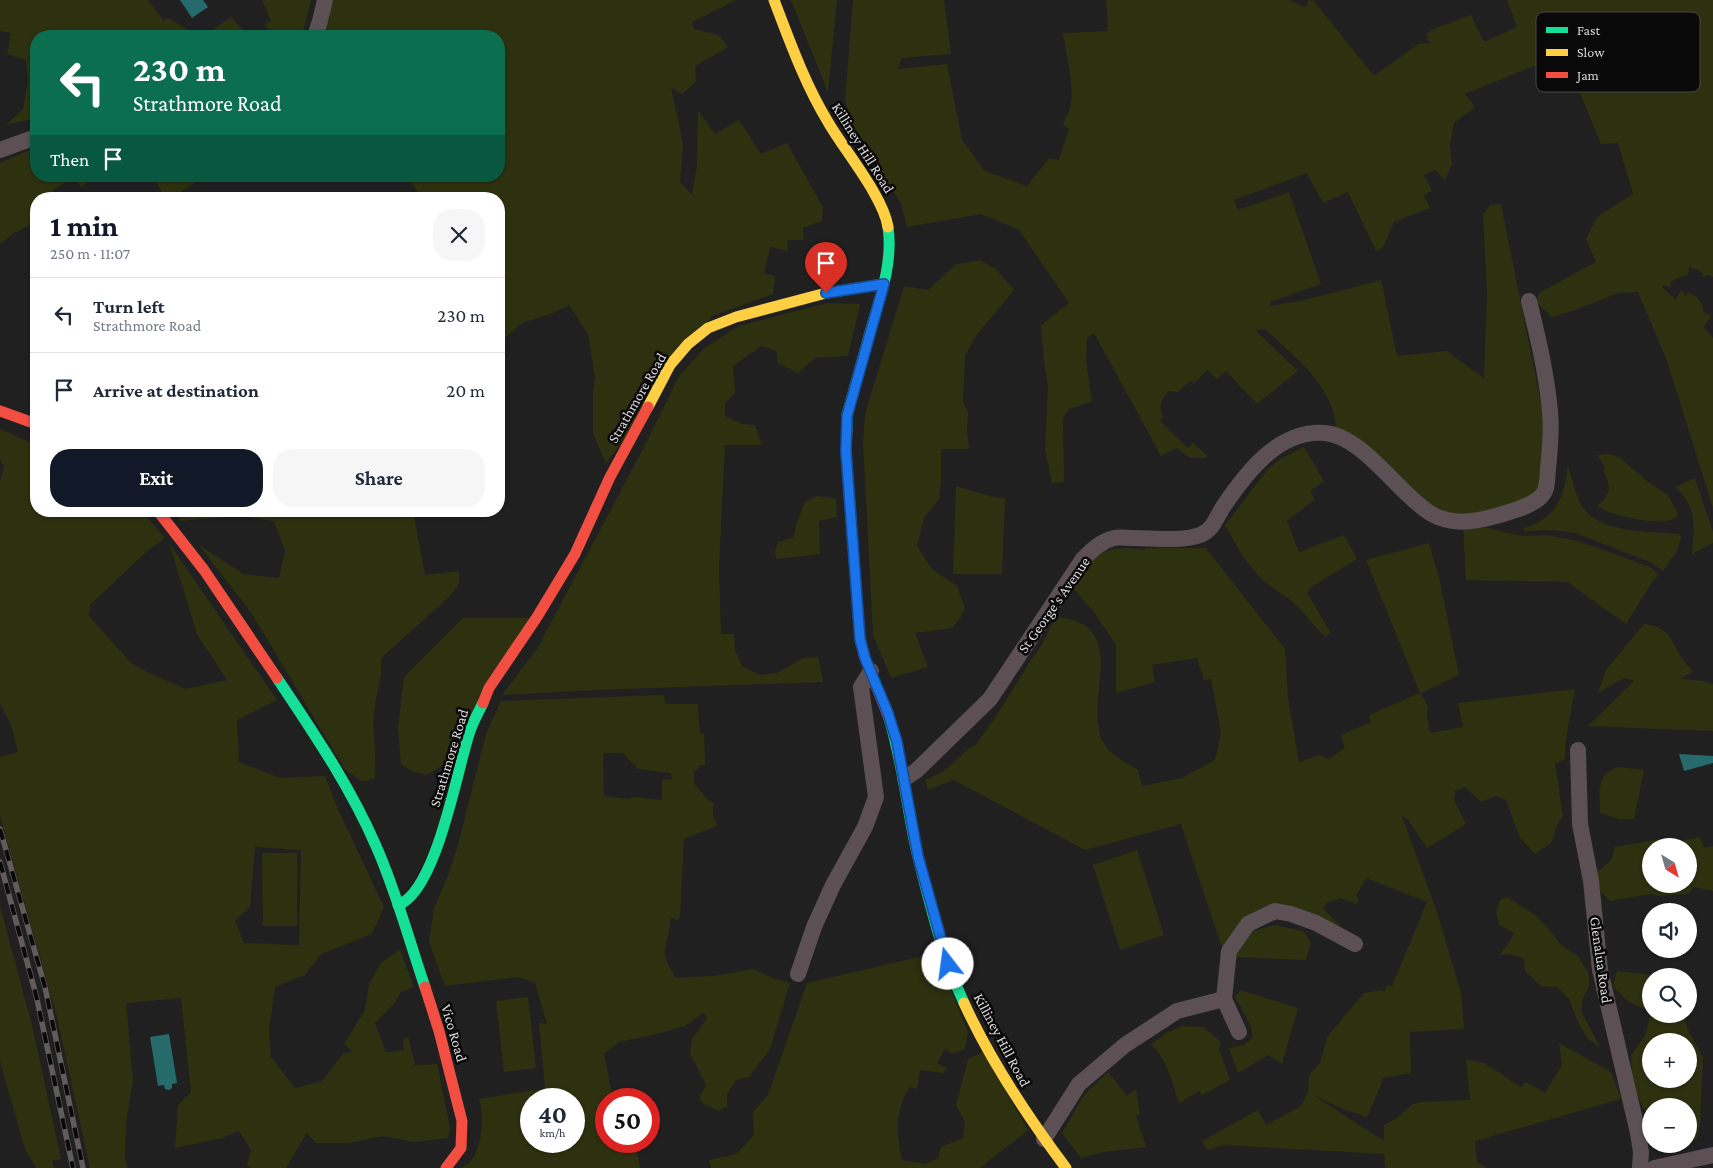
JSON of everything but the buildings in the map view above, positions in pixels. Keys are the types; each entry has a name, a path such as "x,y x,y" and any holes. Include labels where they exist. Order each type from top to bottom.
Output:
{"main road":[{"name":"Killiney Hill Road","path":"774,0 806,81 827,121 880,203 887,222 890,243 884,284 847,416 846,452 860,639 897,742 918,856 953,980 980,1036 1008,1087 1066,1168"},
{"name":"Strathmore Road","path":"398,905 407,902 430,866 447,818 469,733 489,688 537,617 574,554 610,477 670,366 688,344 708,328 736,317 826,293 884,284"},
{"path":"0,411 30,422"},
{"path":"163,517 204,570 306,721 345,784 376,846 398,905"},
{"name":"Vico Road","path":"398,905 439,1031 462,1121 461,1148 446,1168"}],"street":[{"path":"316,30 325,0"},
{"path":"0,150 30,139"},
{"name":"St George's Avenue","path":"904,778 916,771 990,699 1083,559 1098,545 1114,538 1186,539 1202,535 1214,526 1222,508 1244,479 1268,452 1284,441 1299,435 1322,432 1352,442 1413,500 1431,514 1443,519 1457,522 1479,520 1520,508 1538,499 1544,494 1546,488 1550,414 1541,353 1529,301"},
{"path":"798,974 814,927 829,893 865,827 876,797 861,687 871,671"},
{"name":"Glenalua Road","path":"1578,750 1580,824 1591,881 1600,970 1638,1133 1641,1152 1640,1168"},
{"path":"1239,1032 1224,1000 1229,951 1248,924 1275,911 1291,914 1316,923 1355,944"},
{"path":"1044,1139 1079,1084 1125,1045 1177,1011 1224,1000"},
{"path":"1654,1168 1713,1155"}],"green space":[{"path":"0,0 148,0 163,20 168,18 188,30 30,30 30,119 6,125 23,109 28,81 26,60 7,54 11,33 0,31"},
{"path":"262,0 311,0 304,30 268,30 264,24 271,21"},
{"path":"329,0 736,0 692,22 694,29 719,35 728,47 695,66 696,82 682,94 671,87 683,144 680,182 692,195 697,165 698,110 715,134 739,120 761,154 787,143 823,207 822,221 803,228 804,240 788,240 787,251 770,247 764,273 775,276 773,294 712,316 606,464 593,433 595,377 588,334 569,305 553,313 522,323 505,338 505,192 417,192 411,182 505,182 505,30 325,30 330,18"},
{"path":"791,0 837,0 828,92"},
{"path":"853,0 944,0 951,54 901,58 898,69 947,64 962,140 985,171 1027,186 1049,158 1059,160 1069,128 1063,126 1070,108 1071,92 1070,71 1063,33 1108,31 1106,0 1288,0 1306,7 1309,0 1313,0 1374,76 1418,44 1430,43 1426,34 1471,15 1484,42 1517,27 1507,0 1713,0 1713,277 1708,275 1702,277 1702,273 1689,267 1688,275 1675,279 1670,283 1671,287 1662,285 1676,300 1679,293 1683,291 1685,296 1688,293 1694,296 1701,303 1703,312 1711,316 1704,327 1713,338 1713,508 1667,361 1638,292 1618,293 1552,317 1536,302 1539,293 1596,262 1586,239 1597,217 1633,194 1618,143 1601,144 1580,92 1700,92 1700,12 1536,12 1536,65 1465,94 1475,107 1454,123 1450,145 1452,164 1445,180 1435,170 1424,175 1432,191 1424,195 1430,208 1394,222 1383,248 1376,251 1348,192 1323,203 1307,173 1234,200 1238,210 1289,192 1321,284 1270,302 1270,306 1305,300 1381,280 1397,356 1447,351 1484,378 1487,293 1483,214 1490,205 1501,204 1545,423 1541,487 1537,493 1510,505 1466,517 1452,515 1428,503 1353,434 1336,430 1334,414 1321,386 1300,362 1265,329 1255,330 1298,371 1257,404 1226,371 1217,379 1207,370 1194,383 1190,381 1178,392 1169,391 1162,400 1161,410 1163,417 1160,421 1188,448 1193,443 1208,456 1205,458 1190,458 1177,448 1161,456 1094,333 1087,338 1086,361 1092,401 1068,410 1063,418 1064,482 1052,483 1045,449 1048,386 1041,325 1069,303 1019,230 981,214 907,227 901,203 853,132 845,99"},
{"path":"231,17 243,30 213,30"},
{"path":"30,150 30,182 66,182 53,190 54,192 30,192 30,225 14,233 0,244 0,163"},
{"path":"78,182 89,182 81,187"},
{"path":"156,182 195,182 180,192 162,192"},
{"path":"980,260 997,270 1014,290 975,337 965,356 963,402 968,412 969,449 941,449 939,499 924,518 917,546 932,569 957,586 965,608 952,628 915,633 928,667 891,678 873,635 863,441 865,414 904,286 928,290 956,264"},
{"path":"827,303 860,304 848,356 815,358 798,373 778,363 776,351 761,346 733,366 735,393 725,403 725,416 742,424 755,425 762,445 725,445 719,567 721,634 734,634 735,650 742,666 760,675 777,673 803,658 818,657 823,682 502,695 537,649 645,445 678,378 703,349 739,326"},
{"path":"0,429 30,442 30,517 147,517 165,538 146,552 90,605 89,616 132,664 153,675 186,689 227,680 197,634 169,543 277,700 237,720 239,762 280,778 325,776 337,807 384,907 372,934 321,954 305,975 275,987 269,1029 271,1057 295,1088 322,1081 343,1054 352,1051 344,1044 365,1010 369,984 381,963 400,949 414,987 401,992 395,1003 375,1023 386,1052 404,1050 403,1039 408,1037 415,1065 437,1064 450,1129 448,1138 415,1142 383,1136 349,1143 316,1143 307,1133 286,1168 252,1168 247,1165 251,1150 239,1131 222,1138 175,1148 178,1105 191,1092 181,998 126,1003 133,1080 126,1123 125,1158 128,1168 90,1168 57,1017 0,816 0,757 18,752 10,722 0,704 0,482 4,466 0,460","holes":["255,847 301,850 299,945 244,943 235,921 250,907"]},
{"path":"1304,447 1324,481 1310,491 1315,499 1287,521 1299,552 1344,535 1357,559 1313,586 1307,592 1330,632 1326,637 1294,603 1265,582 1252,569 1225,525 1267,470 1278,460"},
{"path":"1610,454 1620,458 1647,481 1668,495 1678,513 1676,518 1666,521 1646,521 1612,513 1597,506 1608,494 1609,485 1603,470 1605,467 1597,455"},
{"path":"1568,465 1579,500 1592,517 1603,523 1628,530 1679,534 1681,537 1677,551 1663,571 1650,562 1575,533 1554,530 1524,531 1523,528 1544,519 1557,505 1564,487"},
{"path":"1695,478 1713,532 1713,543 1692,554 1693,517 1688,502 1675,487"},
{"path":"956,486 993,497 1005,498 1002,574 953,574"},
{"path":"816,496 836,498 837,517 819,521 820,554 776,559 775,551 778,542 794,537 796,524 805,502"},
{"path":"178,517 227,517 181,521"},
{"path":"246,517 414,517 425,575 459,571 459,584 450,596 381,658 374,720 375,778 363,782 345,770 252,614 199,545 243,574 279,578 285,551 274,521"},
{"path":"1480,526 1522,536 1546,535 1578,541 1650,567 1659,575 1654,579 1626,624 1567,582 1466,580 1463,527"},
{"path":"1429,543 1439,577 1459,675 1421,693 1428,707 1427,716 1430,733 1463,727 1458,703 1575,689 1566,739 1565,759 1555,764 1563,816 1557,825 1551,843 1535,854 1520,838 1506,800 1496,796 1481,802 1465,787 1455,791 1454,800 1466,824 1427,848 1408,820 1402,816 1438,915 1461,993 1464,1029 1410,1032 1411,1073 1382,1078 1381,1085 1367,1117 1343,1109 1313,1095 1384,1141 1384,1125 1397,1118 1413,1104 1470,1100 1466,1059 1484,1063 1521,1087 1526,1082 1545,1093 1562,1065 1559,1043 1611,1072 1621,1099 1475,1141 1477,1163 1484,1165 1486,1168 1385,1168 1384,1154 1223,1145 1208,1150 1202,1141 1258,1110 1266,1125 1301,1106 1308,1092 1309,1075 1320,1063 1327,1037 1364,993 1382,990 1384,992 1387,985 1392,986 1427,902 1366,878 1356,896 1359,899 1357,904 1341,898 1326,903 1323,909 1343,930 1270,907 1222,947 1181,824 1085,850 954,780 928,790 925,780 944,771 969,748 976,745 1040,648 1054,621 1059,617 1079,622 1091,631 1098,643 1101,658 1098,707 1100,736 1112,753 1138,770 1142,786 1182,778 1215,760 1221,733 1211,679 1204,680 1197,658 1152,665 1155,682 1116,693 1116,645 1094,612 1072,587 1088,565 1099,554 1125,548 1144,550 1146,548 1206,548 1285,649 1288,699 1299,762 1319,755 1329,759 1345,748 1341,735 1371,722 1369,715 1420,693 1366,560"},
{"path":"463,618 530,618 460,748 445,764 427,775 412,771 401,764 398,728 404,677"},
{"path":"1644,624 1657,627 1666,633 1693,672 1680,679 1704,681 1713,684 1713,731 1588,726 1634,681 1624,678 1598,693 1606,670"},
{"path":"664,695 665,704 698,704 700,734 704,734 705,765 701,765 694,772 694,783 709,801 713,802 713,814 717,826 684,839 680,917 677,921 674,918 670,919 665,950 666,959 675,978 713,976 754,969 773,978 790,983 770,1049 749,1077 736,1080 727,1094 727,1106 719,1111 705,1105 699,1099 706,1085 690,1053 692,1039 707,1018 703,1013 685,1026 619,1042 604,1054 611,1088 595,1088 595,1153 637,1153 640,1168 461,1168 472,1159 479,1144 482,1114 479,1099 520,1092 520,1153 585,1153 585,1088 545,1088 539,1023 547,1024 535,983 518,977 445,986 429,942 434,908 448,876 458,845 486,734 501,701","holes":["603,753 623,753 638,769 671,773 672,779 662,780 662,800 604,796"]},
{"path":"1618,767 1644,770 1634,819 1619,819 1600,813 1600,785 1605,775"},
{"path":"1700,837 1704,848 1713,846 1713,891 1698,888 1698,838 1695,838"},
{"path":"1642,842 1642,893 1690,893 1658,896 1651,894 1610,901 1601,892 1595,872 1609,862 1613,856 1614,847"},
{"path":"1137,850 1164,935 1120,950 1093,865"},
{"path":"262,853 297,853 297,926 263,926"},
{"path":"1507,897 1534,914 1561,945 1578,956 1589,974 1589,986 1582,1000 1582,1013 1600,1047 1588,1039 1579,1024 1569,999 1557,987 1541,986 1525,971 1524,959 1510,954 1499,955 1509,943 1514,933 1499,925 1496,912 1500,900"},
{"path":"0,906 32,1025 61,1159 52,1161 54,1168 36,1168 25,1149 0,1061"},
{"path":"1275,925 1303,931 1311,943 1306,960 1234,957 1238,947 1254,931"},
{"path":"936,953 968,1032 965,1049 952,1054 945,1049 937,1063 946,1068 944,1073 920,1070 917,1089 910,1087 905,1095 898,1122 902,1160 926,1164 938,1158 941,1147 963,1138 965,1122 956,1105 968,1059 983,1052 1028,1130 980,1168 711,1168 709,1160 736,1154 754,1135 753,1112 768,1095 807,983"},
{"path":"1617,971 1642,974 1642,1008 1629,1002 1613,986"},
{"path":"1240,990 1298,1008 1282,1064 1268,1055 1238,1073 1229,1048 1244,1045 1253,1037 1250,1024 1235,997"},
{"path":"528,997 536,1068 504,1072 496,1001"},
{"path":"1648,1023 1686,1023 1690,1033 1646,1033"},
{"path":"1183,1026 1203,1027 1221,1042 1219,1049 1230,1080 1202,1095 1199,1091 1179,1103 1164,1062 1150,1045 1168,1032"},
{"path":"1642,1040 1642,1088 1697,1088 1697,1046 1703,1057 1700,1125 1697,1138 1697,1098 1642,1098 1642,1106 1632,1079 1631,1055"},
{"path":"1108,1072 1127,1096 1136,1089 1140,1114 1136,1116 1146,1147 1104,1152 1081,1158 1062,1133 1084,1095"}],"water":[{"path":"180,0 203,0 208,7 192,18"},
{"path":"1679,754 1713,756 1713,763 1684,771"},
{"path":"169,1034 177,1083 172,1084 172,1088 169,1090 165,1089 164,1085 158,1086 150,1037"}],"railway":[{"path":"0,829 45,987 83,1168"},
{"path":"0,862 36,995 73,1168"}],"traffic: fast":[{"path":"847,430 847,415 885,278 889,253 888,227"},
{"path":"277,678 330,760 366,824 390,880 425,987"},
{"path":"398,905 411,895 423,878 434,855 469,734 483,703"},
{"path":"889,718 898,752 914,840 927,894 943,950 964,1003"}],"traffic: slow":[{"path":"774,0 812,93 835,133 879,201 888,227"},
{"path":"648,407 670,365 688,344 708,328 736,317 826,293 884,284"},
{"path":"964,1003 1010,1088 1066,1168"}],"traffic: jam":[{"path":"483,703 489,688 537,617 575,554 610,477 648,407"},
{"path":"0,411 30,422"},
{"path":"847,430 846,452 860,639 865,658 889,718"},
{"path":"163,517 204,570 277,678"},
{"path":"425,987 439,1031 462,1121 461,1148 446,1168"}],"route":[{"path":"826,293 884,284 847,416 846,452 860,639 865,658 888,713 897,742 914,826 918,856 948,964"}]}
